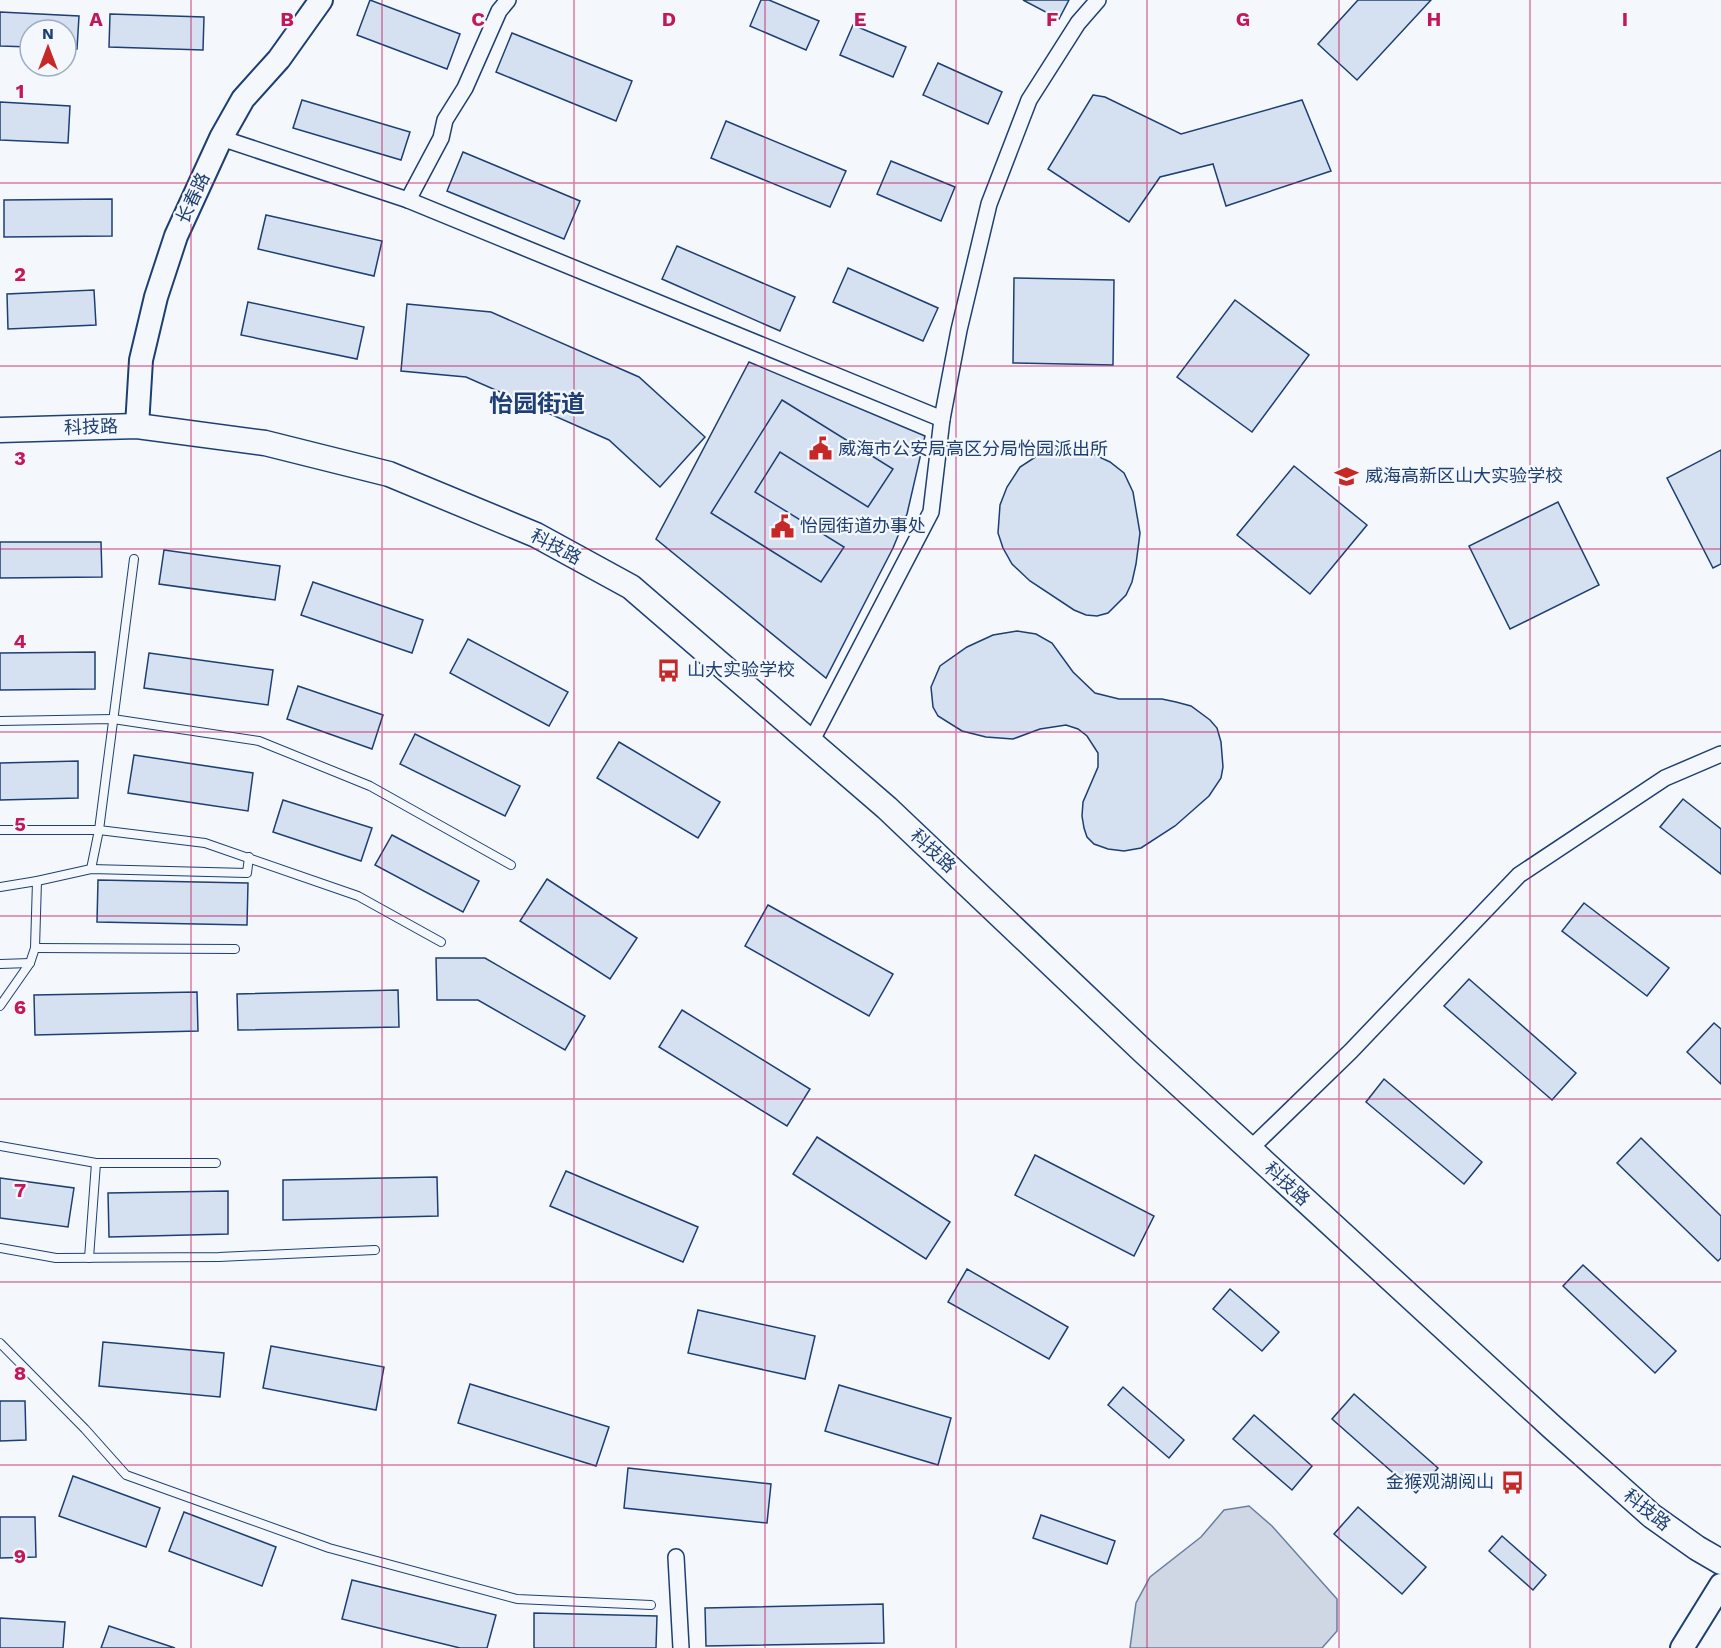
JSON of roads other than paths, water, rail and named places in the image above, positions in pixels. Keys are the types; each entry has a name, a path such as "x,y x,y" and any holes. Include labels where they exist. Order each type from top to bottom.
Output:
{"main road":[{"name":"科技路","path":"0,430 137,426 265,443 389,474 536,535 631,587 887,808 1250,1149 1552,1427 1652,1516 1721,1562"}],"street":[{"name":"长春路","path":"137,426 141,360 156,297 176,236 221,138 243,99 279,59 321,0"},
{"path":"408,200 441,138 446,120 465,88 499,12 507,0"},
{"path":"811,742 931,512 942,419 959,330 989,204 1029,100 1077,23 1098,0"},
{"path":"221,138 408,200 942,419"},
{"path":"1250,1149 1351,1051 1519,875 1665,778 1721,753"},
{"path":"676,1557 681,1648"},
{"path":"1682,1648 1721,1585"}],"lane":[{"path":"92,869 134,559"},
{"path":"0,721 113,719 259,741 370,786 511,865"},
{"path":"0,830 99,830 205,843 358,896 441,942"},
{"path":"0,887 92,869 247,873 249,857"},
{"path":"0,1006 30,963 35,948 37,881"},
{"path":"35,948 235,949"},
{"path":"0,964 30,963"},
{"path":"0,1146 96,1163 216,1163"},
{"path":"89,1258 96,1163"},
{"path":"0,1248 56,1258 219,1257 375,1250"},
{"path":"0,1343 85,1429 126,1475 329,1548 517,1599 651,1605"}],"place":[{"name":"威海市公安局高区分局怡园派出所","path":"820,449"},
{"name":"威海高新区山大实验学校","path":"1347,476"},
{"name":"怡园街道办事处","path":"782,526"},
{"name":"山大实验学校","path":"669,670"},
{"name":"金猴观湖阅山","path":"1512,1482"}],"district":[{"name":"怡园街道","path":"537,404"}]}
